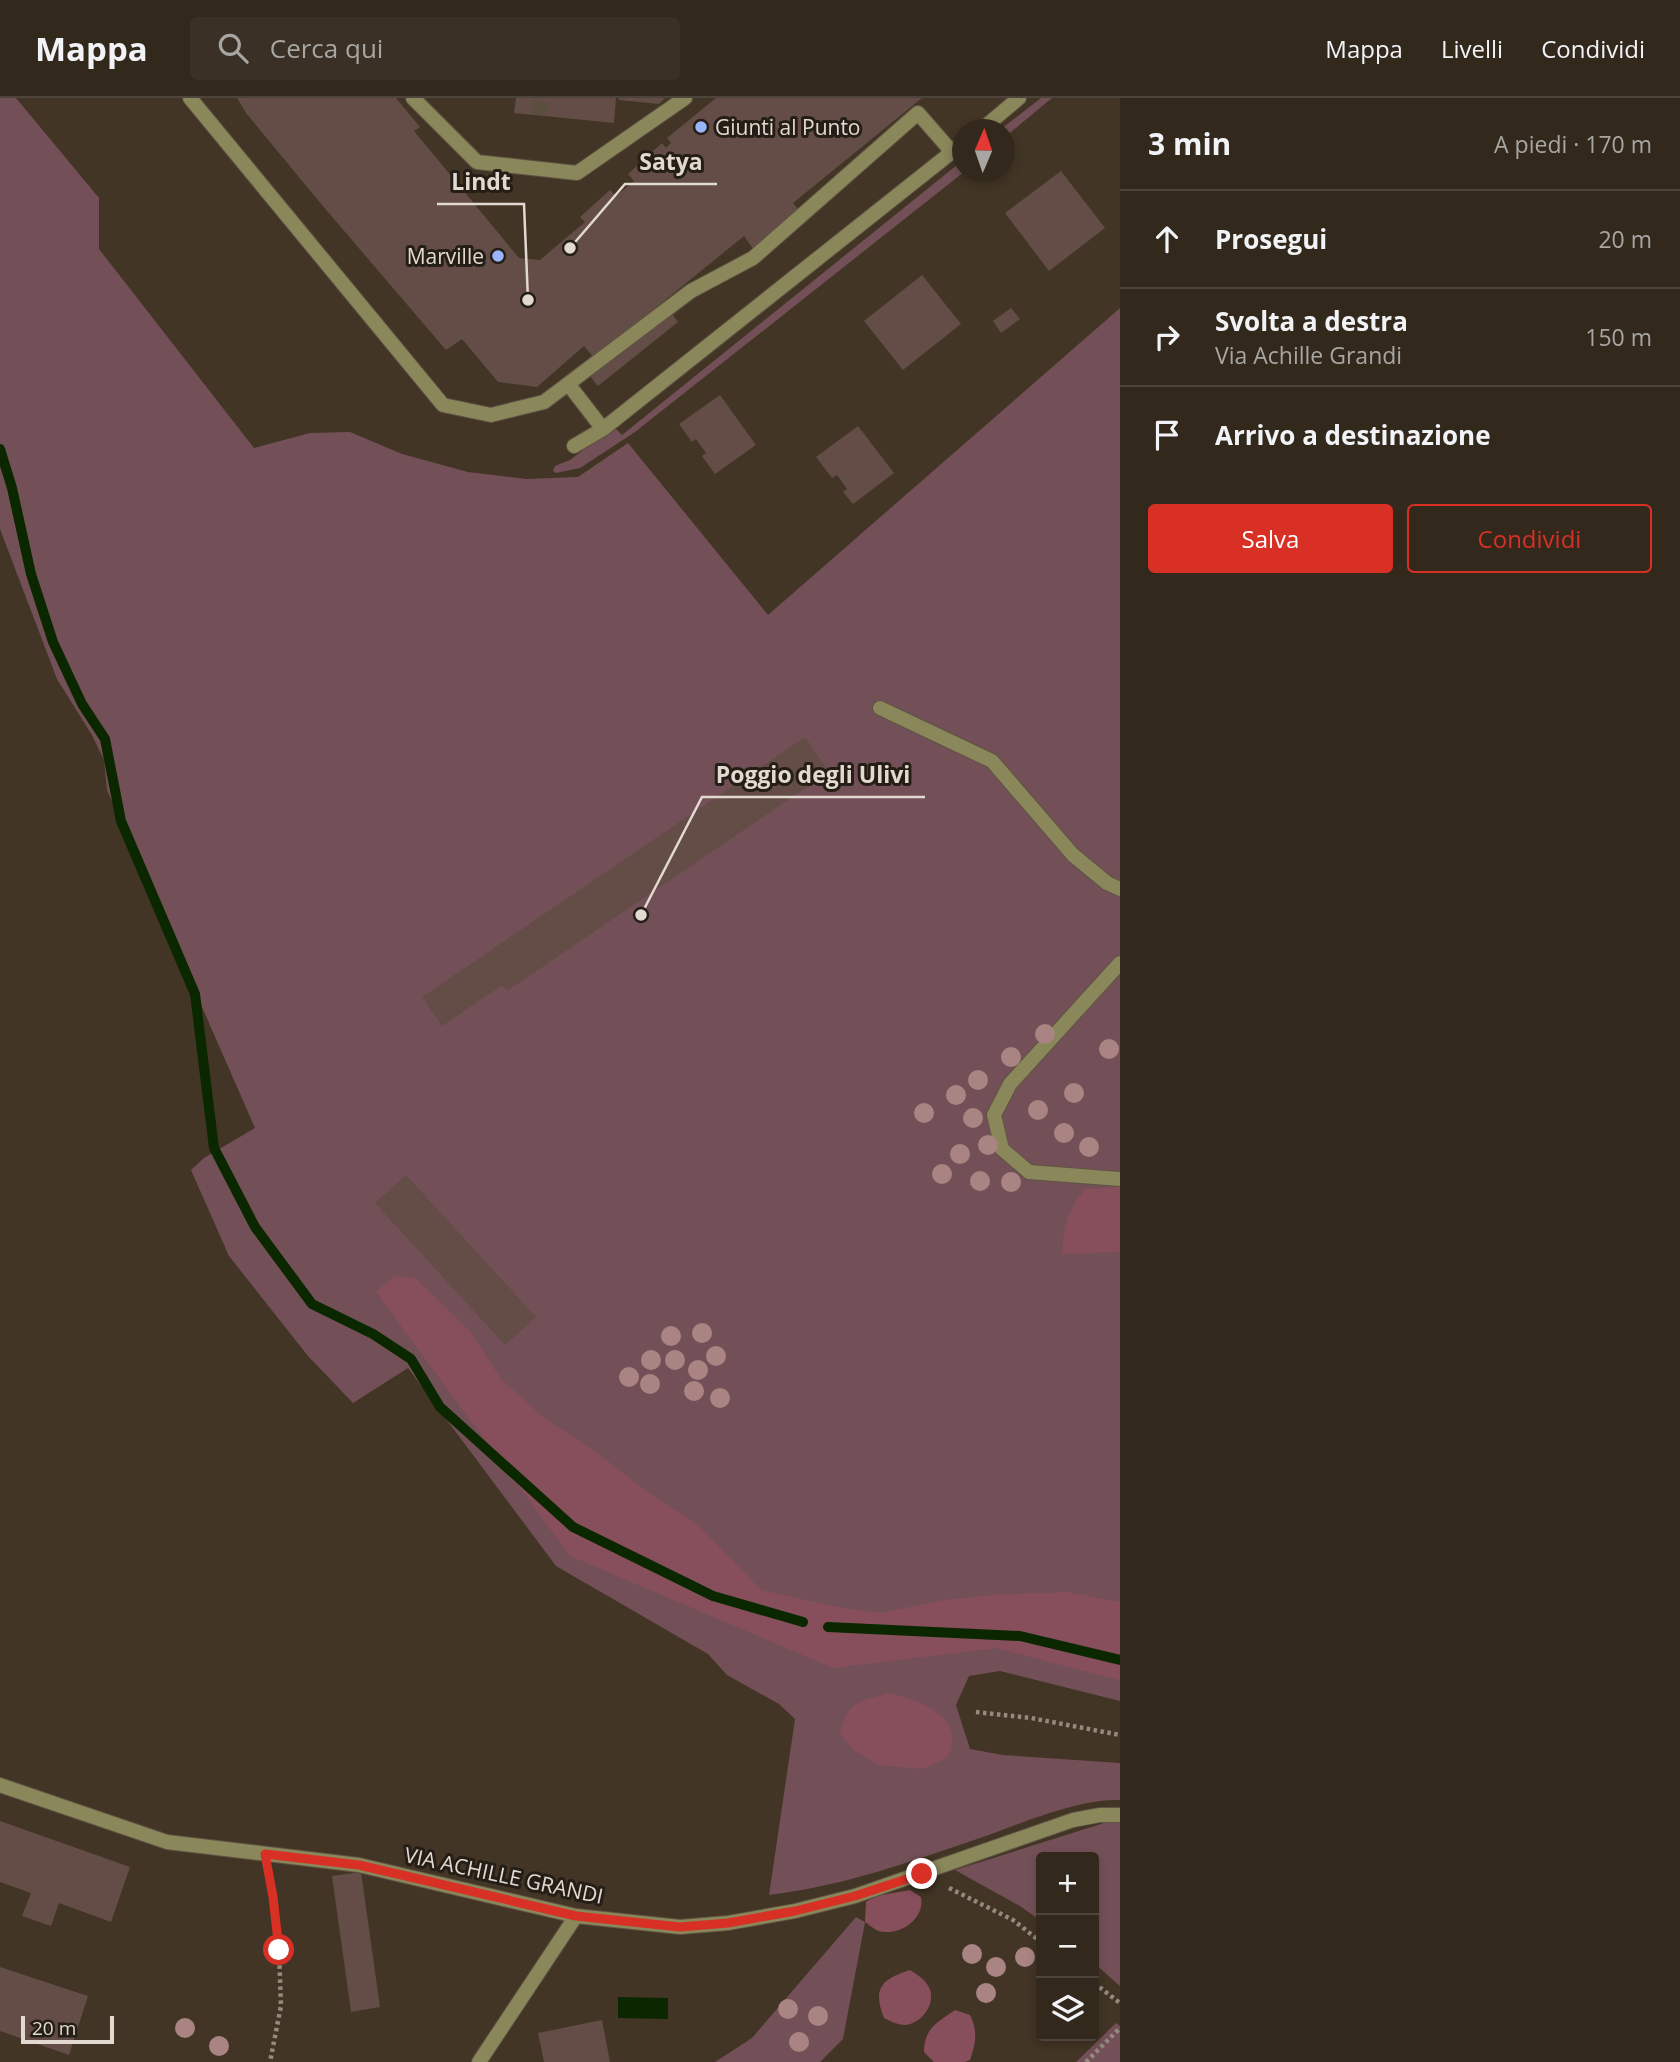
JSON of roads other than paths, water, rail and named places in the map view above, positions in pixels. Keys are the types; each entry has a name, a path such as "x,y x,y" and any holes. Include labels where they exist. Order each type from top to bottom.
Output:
{"street":[{"path":"190,98 443,405 491,415 544,402 691,291 753,258 918,113 952,144"},
{"path":"413,98 477,162 577,173 685,98"},
{"path":"994,119 1018,98"},
{"path":"574,446 603,429 952,152"},
{"path":"569,385 603,429"},
{"path":"880,708 992,761 1073,855 1107,884 1120,889"},
{"path":"1120,963 1010,1084 995,1115 1002,1149 1029,1172 1120,1179"},
{"name":"VIA ACHILLE GRANDI","path":"0,1785 167,1842 359,1865 576,1916 680,1927 728,1923 844,1899 1073,1820 1100,1815 1120,1815"},
{"path":"479,2062 576,1916"}],"waterway":[{"path":"0,449 12,488 31,574 53,642 82,704 105,739 121,821 195,994 214,1148 255,1227 312,1304 373,1334 411,1359 440,1407 573,1527 713,1596 803,1622"},
{"path":"828,1627 1020,1636 1120,1660"}],"tunnel":[{"path":"539,115 541,98"}],"place":[{"name":"Giunti al Punto","path":"701,127"},
{"name":"Satya","path":"570,248"},
{"name":"Marville","path":"498,256"},
{"name":"Lindt","path":"528,300"},
{"name":"Poggio degli Ulivi","path":"641,915"}]}
